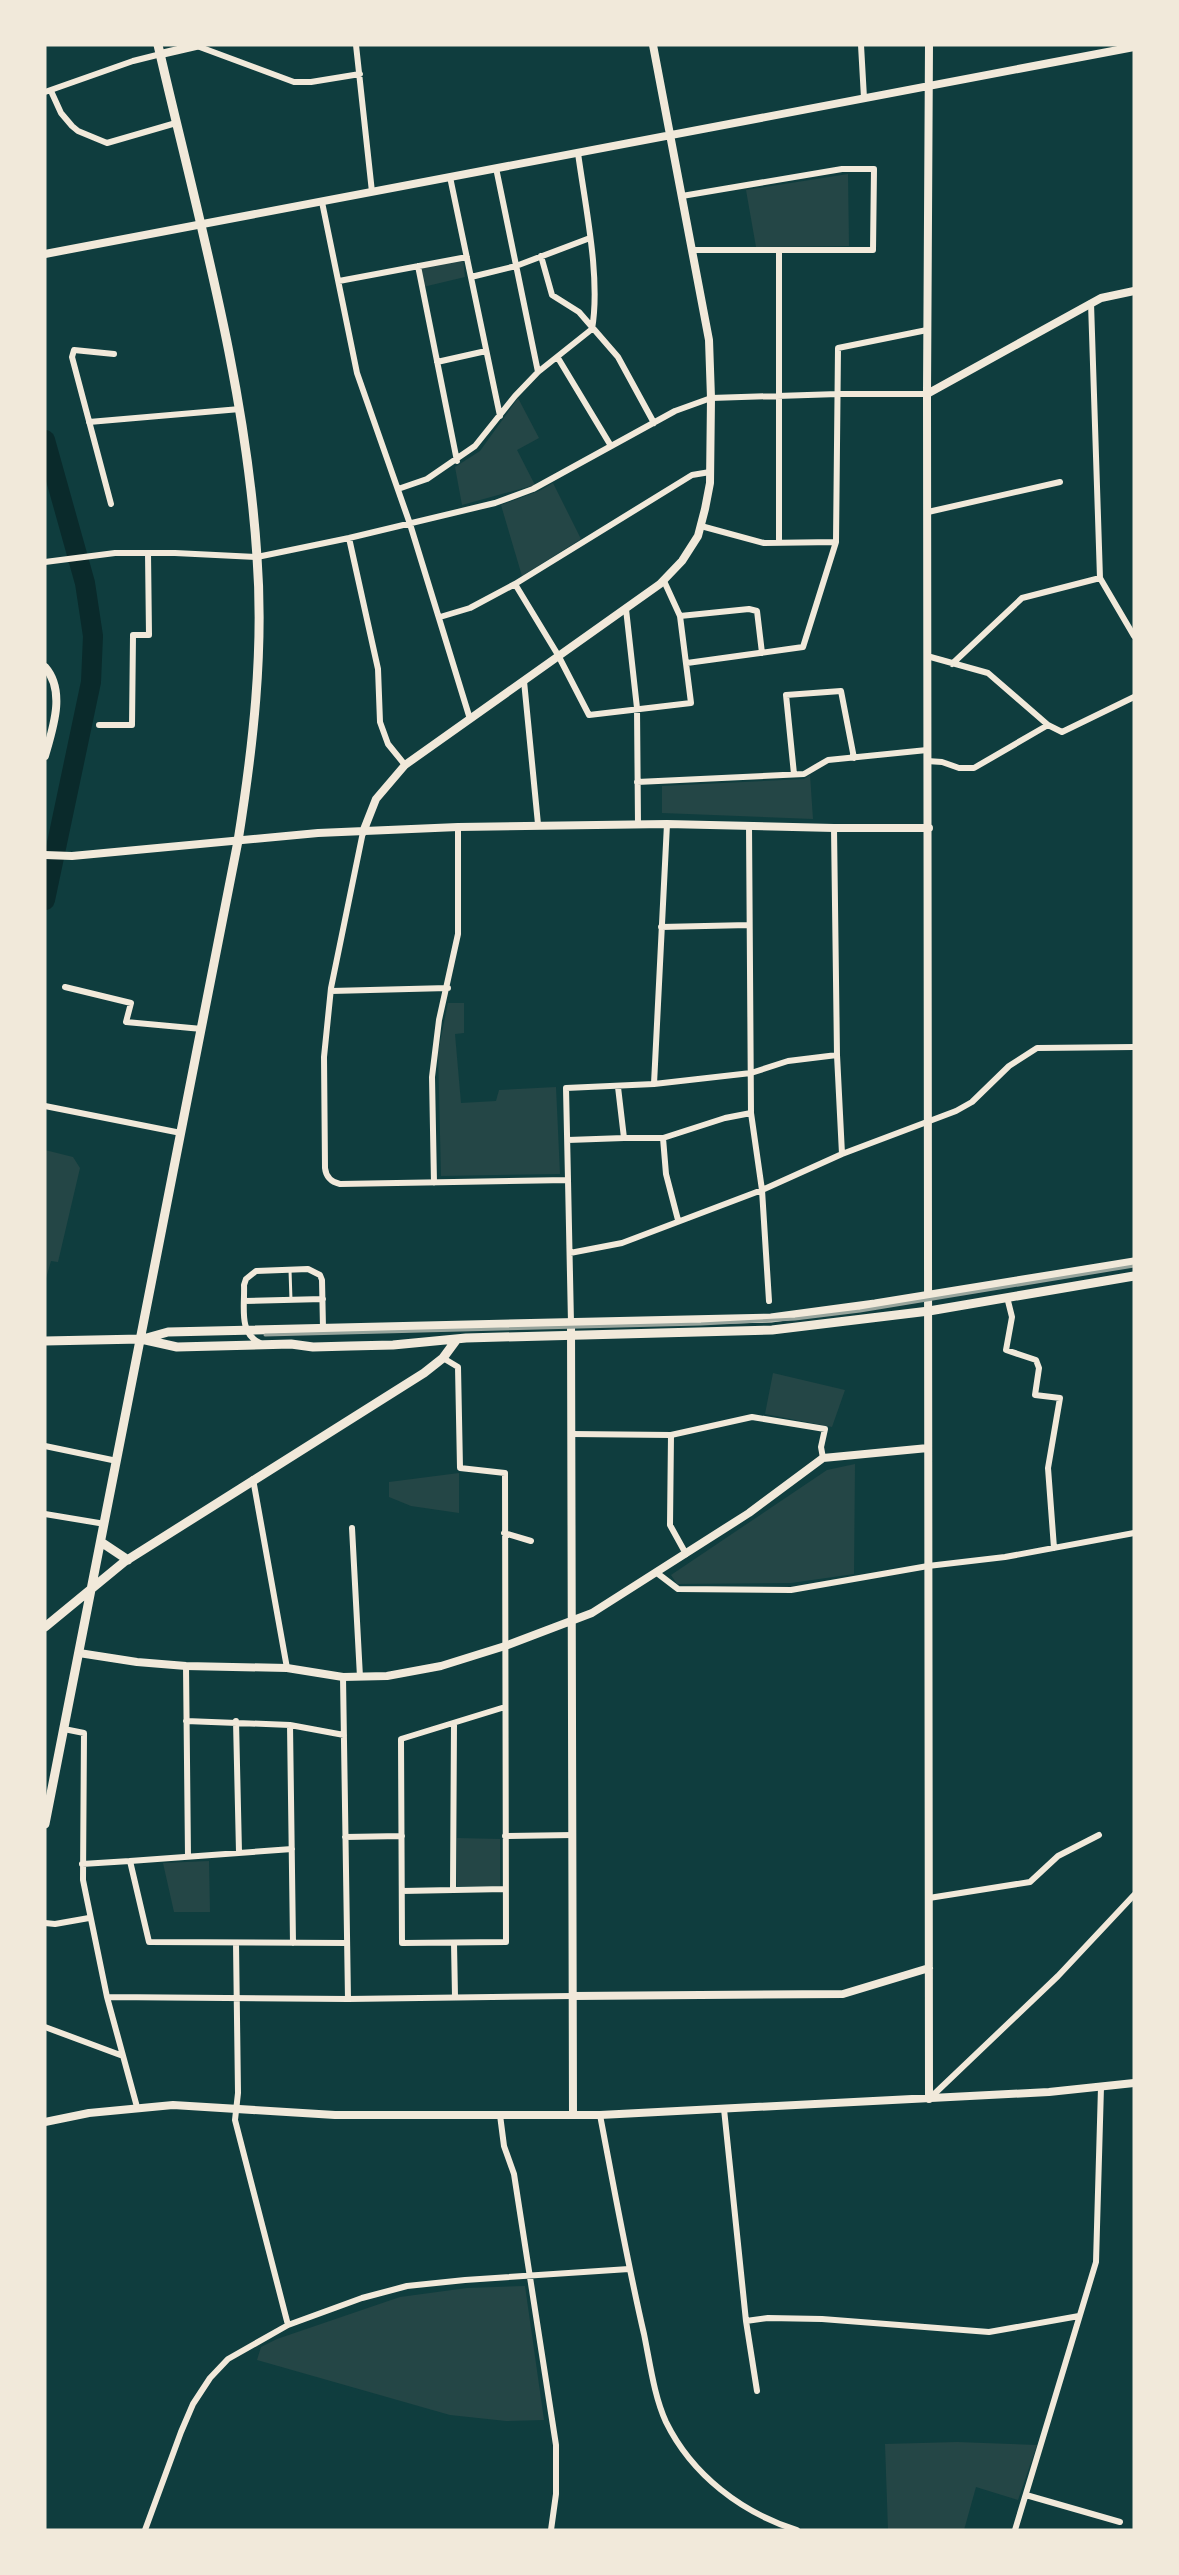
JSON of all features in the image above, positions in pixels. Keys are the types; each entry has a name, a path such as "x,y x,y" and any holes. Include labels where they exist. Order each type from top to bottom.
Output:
{"main road":[{"path":"45,1824 238,841 256,704 257,556 249,465 240,409 160,50"},
{"path":"45,1341 141,1339 168,1332 771,1318 929,1296 1134,1262"},
{"path":"141,1339 177,1347 393,1346 457,1339 772,1330 929,1311 1134,1276"},
{"path":"45,1627 128,1560 443,1359 457,1339 457,1325"},
{"path":"101,1542 128,1560"}],"street":[{"path":"176,123 107,143 78,131 72,126 48,91 160,50 199,45 294,82 311,82 360,74"},
{"path":"356,45 372,192"},
{"path":"568,1180 340,1184 333,1182 325,1173 323,1082 331,991 363,831 376,799 405,765 664,581 682,561 698,536 710,472 709,340 652,45"},
{"path":"861,45 864,98"},
{"path":"929,45 927,330 929,2099"},
{"path":"45,254 1134,47"},
{"path":"398,489 427,480 457,461 475,446 515,396 538,372 592,329 595,312 590,238 578,153"},
{"path":"496,168 538,372"},
{"path":"682,196 842,169 874,169 873,250 692,250"},
{"path":"450,177 500,416"},
{"path":"322,202 357,373 410,524 470,719"},
{"path":"471,277 516,266 590,238"},
{"path":"779,250 779,542"},
{"path":"541,256 552,295 579,312 618,357 654,423"},
{"path":"339,281 467,257"},
{"path":"418,266 457,461"},
{"path":"45,562 94,555 148,553 257,556 349,538 495,503 533,489 675,411 711,398 927,394 1101,298 1134,291"},
{"path":"1091,303 1100,578 1134,636"},
{"path":"687,663 803,647 836,542 838,348 927,330"},
{"path":"111,504 72,357 74,350 114,354"},
{"path":"436,362 486,351"},
{"path":"558,358 611,446"},
{"path":"89,422 240,409"},
{"path":"440,617 470,608 515,584 692,475 710,472"},
{"path":"928,512 1060,482"},
{"path":"701,526 764,543 836,542"},
{"path":"349,538 378,669 380,722 388,744 405,765"},
{"path":"99,725 132,725 133,634 148,635 148,553"},
{"path":"952,664 1022,598 1100,578"},
{"path":"515,584 558,655 589,715 691,703 680,616 664,581"},
{"path":"626,609 638,708 638,824"},
{"path":"680,616 749,609 757,611 762,653"},
{"path":"927,656 988,673 1048,725 1062,732 1134,696"},
{"path":"45,667 51,674 56,688 56,705 45,756"},
{"path":"524,681 538,824"},
{"path":"794,774 786,695 841,691 854,758"},
{"path":"927,761 942,762 959,768 974,768 1048,725"},
{"path":"637,782 804,774 828,760 927,750"},
{"path":"45,855 72,856 363,831 538,824 929,828"},
{"path":"654,1084 667,824"},
{"path":"749,825 752,1113 762,1190 769,1301"},
{"path":"434,1183 432,1077 434,1048 458,934 458,827"},
{"path":"834,828 837,1055 842,1155"},
{"path":"661,927 749,925"},
{"path":"65,987 130,1003 126,1022 202,1029"},
{"path":"331,991 448,988"},
{"path":"570,1253 622,1243 762,1190 842,1155 956,1111 972,1102 1009,1066 1037,1048 1134,1047"},
{"path":"573,2115 572,1336 566,1088 618,1087 752,1073 788,1061 837,1055"},
{"path":"618,1087 624,1138"},
{"path":"45,1106 181,1133"},
{"path":"568,1140 663,1138 725,1118 752,1113"},
{"path":"663,1138 666,1174 678,1220"},
{"path":"266,1345 253,1340 245,1330 244,1285 251,1273 308,1269 320,1275 323,1328"},
{"path":"1007,1297 1012,1317 1006,1350 1036,1360 1039,1368 1035,1395 1060,1398 1048,1468 1054,1548"},
{"path":"244,1301 322,1299"},
{"path":"443,1359 458,1367 460,1468 505,1473 506,1942 402,1943 401,1739 505,1707"},
{"path":"572,1434 671,1436 753,1417 825,1429 821,1447 823,1458"},
{"path":"671,1436 670,1525 686,1554"},
{"path":"45,1446 117,1461"},
{"path":"79,1653 137,1662 186,1666 287,1668 343,1677 387,1676 441,1666 505,1646 592,1613 657,1574 749,1513 823,1458 928,1448"},
{"path":"253,1479 287,1668"},
{"path":"45,1514 105,1524"},
{"path":"352,1528 360,1677"},
{"path":"504,1533 531,1541"},
{"path":"657,1574 678,1589 791,1590 928,1566 1005,1557 1134,1533"},
{"path":"186,1666 188,1856"},
{"path":"343,1677 348,1999"},
{"path":"186,1720 290,1725 344,1735"},
{"path":"237,1721 239,1852"},
{"path":"453,1890 454,1723"},
{"path":"290,1725 293,1943"},
{"path":"64,1729 84,1733 82,1864 89,1918 107,1997 137,2107"},
{"path":"505,1836 573,1835"},
{"path":"929,1898 1030,1882 1058,1856 1099,1835"},
{"path":"345,1837 402,1836"},
{"path":"82,1864 292,1849"},
{"path":"130,1861 149,1942 347,1943"},
{"path":"402,1891 505,1889"},
{"path":"929,2099 1058,1976 1134,1895"},
{"path":"45,1923 55,1924 89,1918"},
{"path":"236,1942 235,2120 288,2325"},
{"path":"454,1943 455,1996"},
{"path":"107,1997 348,1999 455,1996 843,1994 929,1968"},
{"path":"45,2027 123,2056"},
{"path":"45,2122 137,2107 173,2105 335,2115 600,2115 929,2099 1134,2083"},
{"path":"1015,2530 1096,2262 1101,2087"},
{"path":"724,2109 746,2321 756,2391"},
{"path":"500,2115 504,2145 514,2174 556,2445 556,2494 550,2530"},
{"path":"600,2115 629,2269 666,2422 693,2463 719,2490 743,2506 797,2530"},
{"path":"145,2530 181,2432 210,2378 228,2359 288,2325 390,2289 465,2280 629,2269"},
{"path":"746,2321 768,2318 822,2319 989,2332 1079,2316"},
{"path":"1026,2495 1120,2523"}],"lane":[{"path":"290,1270 291,1300"}],"shaded area":[{"path":"848,174 849,246 756,247 746,190"},
{"path":"463,259 465,277 423,287 419,267"},
{"path":"518,398 539,438 517,450 535,485 462,505 455,467 480,451"},
{"path":"553,483 581,539 522,576 501,505 539,491"},
{"path":"810,775 813,819 662,813 662,786 804,779"},
{"path":"448,1003 464,1003 464,1033 455,1034 461,1103 496,1101 499,1090 556,1087 560,1174 441,1176 438,1052"},
{"path":"45,1150 73,1157 80,1168 58,1262 51,1261 45,1282"},
{"path":"773,1373 845,1390 832,1427 765,1414"},
{"path":"855,1464 854,1574 791,1583 677,1584 671,1575 827,1470"},
{"path":"459,1473 459,1513 411,1506 389,1497 389,1482"},
{"path":"457,1838 500,1839 500,1886 457,1886"},
{"path":"209,1861 210,1912 174,1912 163,1863"},
{"path":"525,2286 544,2420 506,2421 450,2415 257,2360 261,2347 277,2339 400,2297 467,2288"},
{"path":"957,2442 1037,2445 1018,2500 976,2487 964,2530 888,2530 885,2444"}],"waterway":[{"path":"45,440 85,583 93,636 91,682 45,900"}],"railway":[{"path":"265,1335 701,1324 795,1319 860,1311 1134,1266"}]}
